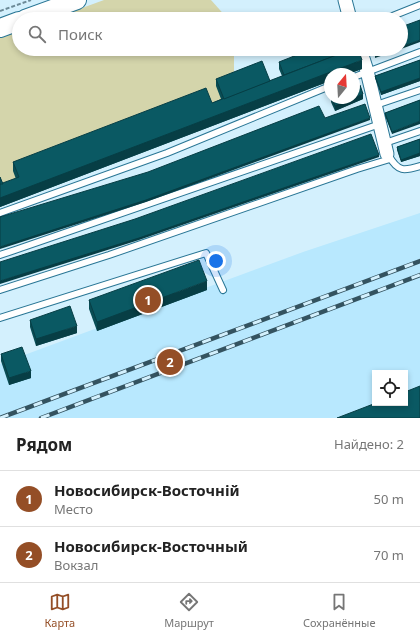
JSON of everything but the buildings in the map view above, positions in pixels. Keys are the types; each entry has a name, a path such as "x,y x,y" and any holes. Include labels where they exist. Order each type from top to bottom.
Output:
{"street":[{"path":"44,12 77,0"},
{"path":"345,0 348,12"},
{"path":"0,28 12,24"},
{"path":"362,56 387,152"}],"lane":[{"path":"402,12 420,5"},
{"path":"360,74 420,52"},
{"path":"0,213 167,153 324,88"},
{"path":"376,106 420,90"},
{"path":"0,255 380,124"},
{"path":"0,290 109,255 357,169 387,152 420,130"},
{"path":"387,152 394,165 402,170 409,170 420,166"},
{"path":"0,318 206,252 223,290"}],"path":[{"path":"0,11 31,0"}],"shaded area":[{"path":"420,213 420,418 0,418 0,364 303,252"}],"green space":[{"path":"104,0 211,0 222,12 71,12"},
{"path":"12,34 12,56 234,56 234,71 220,108 0,186 0,38"}],"railway":[{"path":"0,418 420,261"},
{"path":"41,418 420,275"}],"place":[{"name":"Новосибирск-Восточній","path":"148,300"},
{"name":"Новосибирск-Восточный","path":"170,362"}]}
